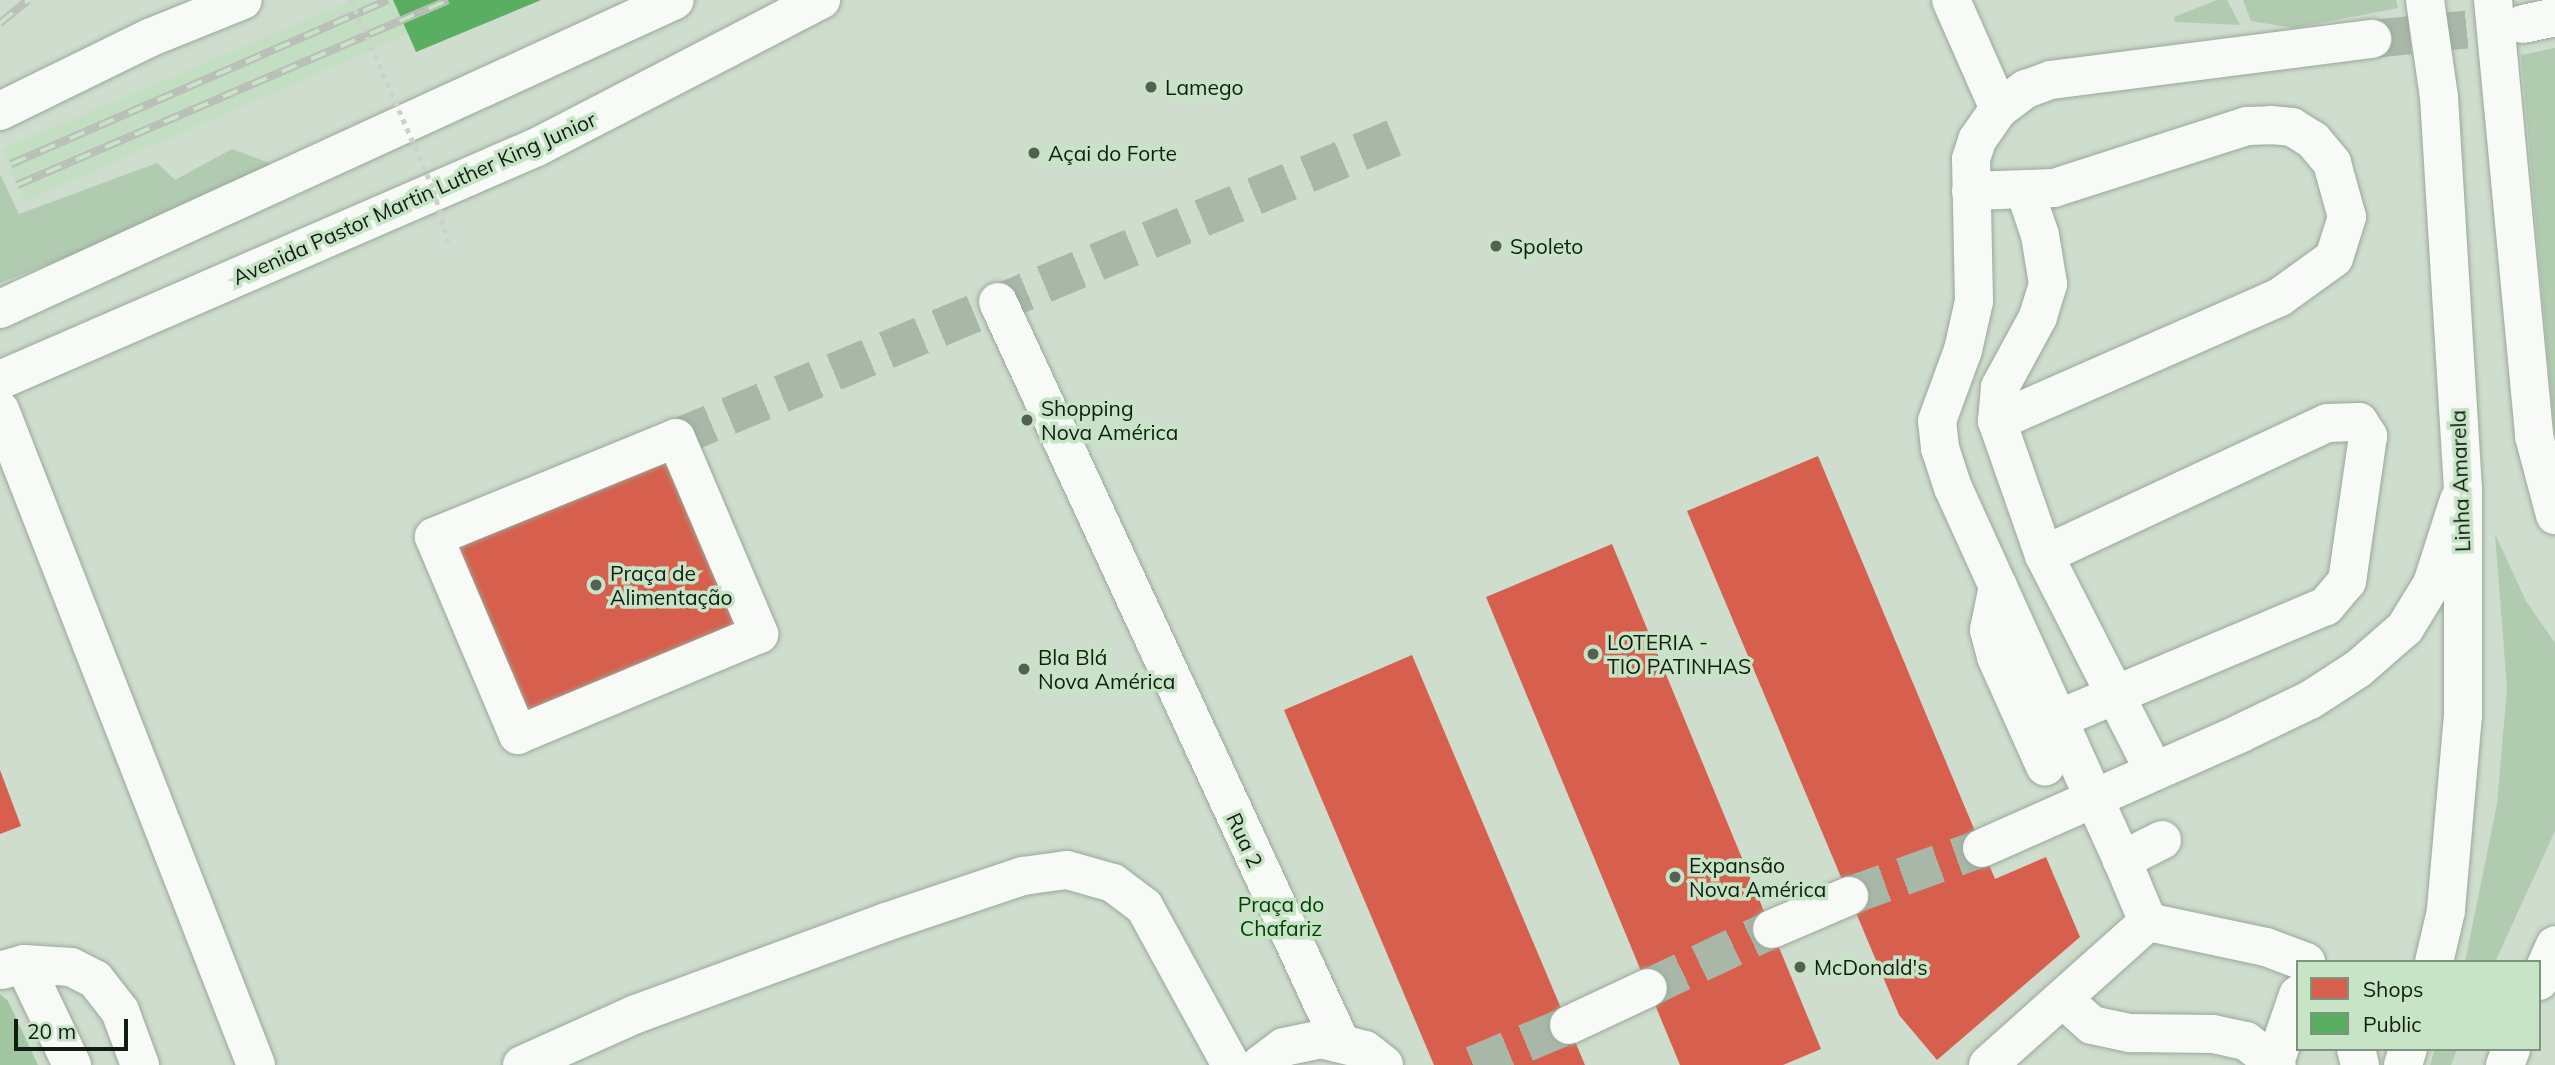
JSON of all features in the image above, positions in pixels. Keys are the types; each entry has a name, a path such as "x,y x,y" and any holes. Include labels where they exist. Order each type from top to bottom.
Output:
{"main road":[{"path":"0,111 149,38 243,0"},
{"path":"0,309 675,0"},
{"name":"Avenida Pastor Martin Luther King Junior","path":"0,380 537,147 821,0"},
{"path":"1951,0 1999,109"},
{"name":"Linha Amarela","path":"2425,0 2439,97 2463,488 2463,715 2446,911 2434,960"},
{"path":"2493,0 2534,436 2555,515"},
{"path":"2148,922 1953,488 1937,421 1963,350 1974,301 1971,191 1977,140 1999,109 2026,89 2051,80 2372,39"},
{"path":"1971,191 2025,191 2096,178 2247,126 2272,125 2292,127 2313,140 2332,163 2347,217 2334,258 2280,297 1997,421"},
{"path":"2025,191 2040,235 2048,284 2038,317 2000,387 1997,421 2044,555 2153,769"},
{"name":"Rua 2","path":"998,302 1340,1041"},
{"path":"0,410 256,1065"},
{"path":"2044,555 2327,423 2359,422 2368,436 2347,581 2326,606 2059,719"},
{"path":"676,438 759,634 518,735 434,537 676,438"},
{"path":"1982,848 2309,700 2358,669 2405,628 2432,584 2463,488"},
{"path":"1998,586 1989,631 1996,657 2045,766"},
{"path":"2122,860 2162,840"},
{"path":"522,1065 636,1014 886,922 1023,876 1067,870 1113,883 1143,906 1231,1065"},
{"path":"1772,929 1849,896"},
{"path":"2148,922 2256,944 2300,960"},
{"path":"1988,1065 2148,922"},
{"path":"2541,976 2555,945"},
{"path":"12,967 72,1065"},
{"path":"12,967 71,967 95,979 120,1011 140,1065"},
{"path":"1569,1026 1648,988"},
{"path":"2063,999 2092,1025 2131,1033 2213,1034 2246,1041 2276,1063 2296,1001"},
{"path":"1260,1065 1284,1047 1303,1041 1340,1041 1364,1050 1384,1065"}],"path":[{"path":"351,0 434,190 449,242"}],"shaded area":[{"path":"354,0 393,0 408,34 25,201 2,149"},
{"path":"2217,0 2227,0 2240,25 2175,22 2174,17"},
{"path":"2243,0 2396,0 2398,8 2294,28 2251,21"},
{"path":"2555,48 2555,438 2521,55"},
{"path":"232,149 277,166 154,223 0,283 0,174 19,214 157,163 175,180"},
{"path":"2495,534 2526,601 2555,643 2555,831 2496,960 2465,960 2497,804 2507,688"},
{"path":"0,994 8,1001 38,1065 0,1065"},
{"path":"2434,1051 2456,1051 2451,1065 2430,1065"}],"building: Shops":[{"name":"Praça de Alimentação","path":"676,438 759,634 518,735 434,537"},
{"path":"1818,456 1995,879 2046,857 2080,937 1937,1060 1899,1015 1687,511"},
{"path":"1612,544 1821,1049 1783,1065 1680,1065 1486,597"},
{"path":"1412,655 1585,1065 1434,1065 1284,710"},
{"path":"0,770 21,826 0,834"}],"building: Public":[{"path":"393,0 541,0 416,52"}],"tunnel":[{"path":"2372,39 2523,24"},
{"path":"676,438 1394,138"},
{"path":"1849,896 1982,848"},
{"path":"1648,988 1772,929"},
{"path":"1473,1065 1569,1025"}],"railway":[{"path":"0,23 28,0"},
{"path":"11,164 388,0"},
{"path":"17,185 448,0"}],"place":[{"name":"Lamego","path":"1151,87"},
{"name":"Açai do Forte","path":"1034,153"},
{"name":"Spoleto","path":"1496,246"},
{"name":"Shopping Nova América","path":"1027,420"},
{"name":"Praça de Alimentação","path":"596,585"},
{"name":"LOTERIA - TIO PATINHAS","path":"1593,654"},
{"name":"Bla Blá Nova América","path":"1024,669"},
{"name":"Expansão Nova América","path":"1675,877"},
{"name":"McDonald's","path":"1800,967"}],"park label":[{"name":"Praça do Chafariz","path":"1281,916"}]}
